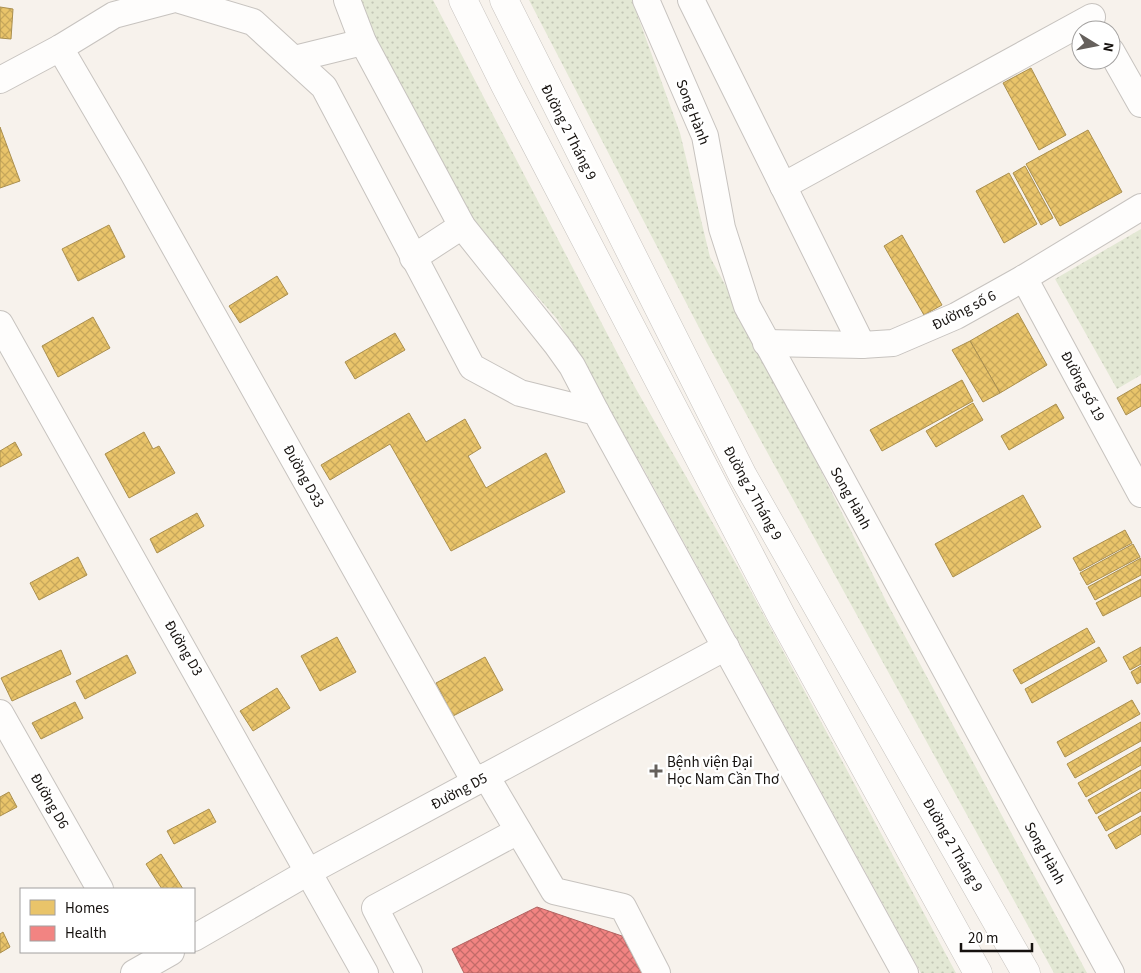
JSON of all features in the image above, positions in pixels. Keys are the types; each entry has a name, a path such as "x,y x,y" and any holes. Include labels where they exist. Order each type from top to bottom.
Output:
{"highway":[{"name":"Đường 2 Tháng 9","path":"463,0 505,85 781,615 978,973"},
{"name":"Đường 2 Tháng 9","path":"504,0 743,476 1026,973"}],"street":[{"path":"0,80 60,48 114,15 171,0"},
{"path":"180,0 253,22 324,87 413,258 472,366 520,393 596,412"},
{"path":"347,0 362,42 462,226 572,366 905,973"},
{"name":"Song Hành","path":"646,0 705,136 722,228 747,306 1111,973"},
{"path":"691,0 862,345"},
{"path":"783,186 1091,16"},
{"path":"294,59 362,42"},
{"name":"Đường D33","path":"60,48 481,779 518,831 554,892 623,907 657,973"},
{"path":"1121,69 1141,104"},
{"name":"Đường số 6","path":"766,343 862,345 893,343 956,316 1024,278 1141,207"},
{"path":"413,258 462,226"},
{"name":"Đường số 19","path":"1024,278 1141,494"},
{"name":"Đường D3","path":"0,324 310,871 365,973"},
{"name":"Đường D5","path":"195,937 310,871 726,647"},
{"name":"Đường D6","path":"0,713 99,888"},
{"path":"409,973 375,908 518,831"},
{"path":"141,966 169,953"}],"green space":[{"path":"358,0 433,0 636,389 739,569 956,973 921,973 642,466 557,319 462,211 396,82"},
{"path":"529,0 632,0 680,133 710,257 759,347 887,603 1087,973 1054,973 707,343"},
{"path":"1141,229 1141,375 1117,389 1055,279"}],"building: Homes":[{"path":"0,7 13,9 11,39 0,38"},
{"path":"1031,68 1066,135 1039,150 1003,83"},
{"path":"0,127 20,181 0,188"},
{"path":"1088,130 1122,192 1060,226 1026,164"},
{"path":"1025,166 1053,218 1041,225 1013,173"},
{"path":"1009,173 1037,224 1004,243 976,191"},
{"path":"109,225 125,257 78,281 62,249"},
{"path":"902,235 942,305 924,315 884,246"},
{"path":"277,276 288,294 240,323 229,306"},
{"path":"1018,313 1047,365 1000,393 970,341"},
{"path":"93,317 110,348 58,377 42,346"},
{"path":"395,333 405,350 355,379 345,362"},
{"path":"970,341 1000,393 983,402 952,350"},
{"path":"962,380 973,401 882,451 870,430"},
{"path":"1141,384 1141,406 1126,415 1117,398"},
{"path":"973,403 983,420 936,447 926,431"},
{"path":"1056,404 1064,418 1009,450 1001,436"},
{"path":"409,413 426,442 465,419 481,448 468,456 486,488 546,453 565,492 451,551 390,444 330,480 321,465"},
{"path":"144,432 153,449 159,446 175,473 129,498 105,454"},
{"path":"15,442 22,455 0,467 0,451"},
{"path":"1023,495 1041,527 953,577 935,544"},
{"path":"197,513 204,526 157,553 150,539"},
{"path":"1125,530 1132,543 1080,571 1073,558"},
{"path":"1133,544 1140,557 1087,585 1080,573"},
{"path":"78,557 87,575 39,600 30,583"},
{"path":"1141,558 1141,575 1095,600 1088,587"},
{"path":"1141,579 1141,596 1103,616 1096,603"},
{"path":"1087,628 1095,642 1021,684 1013,670"},
{"path":"337,637 356,672 320,691 301,656"},
{"path":"1099,647 1107,661 1032,703 1025,689"},
{"path":"1141,647 1141,664 1130,670 1123,657"},
{"path":"61,650 71,674 12,701 1,678"},
{"path":"127,655 136,673 85,699 76,681"},
{"path":"485,657 503,690 453,716 436,683"},
{"path":"1141,666 1141,682 1137,684 1131,672"},
{"path":"277,688 290,708 253,731 240,711"},
{"path":"1132,700 1140,714 1065,757 1057,742"},
{"path":"75,702 83,718 41,739 32,723"},
{"path":"1141,722 1141,741 1075,778 1067,764"},
{"path":"1141,747 1141,765 1086,797 1078,783"},
{"path":"1141,770 1141,788 1096,814 1088,800"},
{"path":"9,792 17,807 0,816 0,797"},
{"path":"1141,792 1141,811 1106,831 1098,817"},
{"path":"209,809 216,822 174,844 167,831"},
{"path":"1141,816 1141,834 1116,849 1108,835"},
{"path":"161,854 182,888 161,888 146,864"},
{"path":"3,932 10,947 0,953 0,934"}],"building: Health":[{"path":"537,907 622,936 642,973 464,973 452,949"}],"place":[{"name":"Bệnh viện Đại Học Nam Cần Thơ","path":"656,771"}]}
